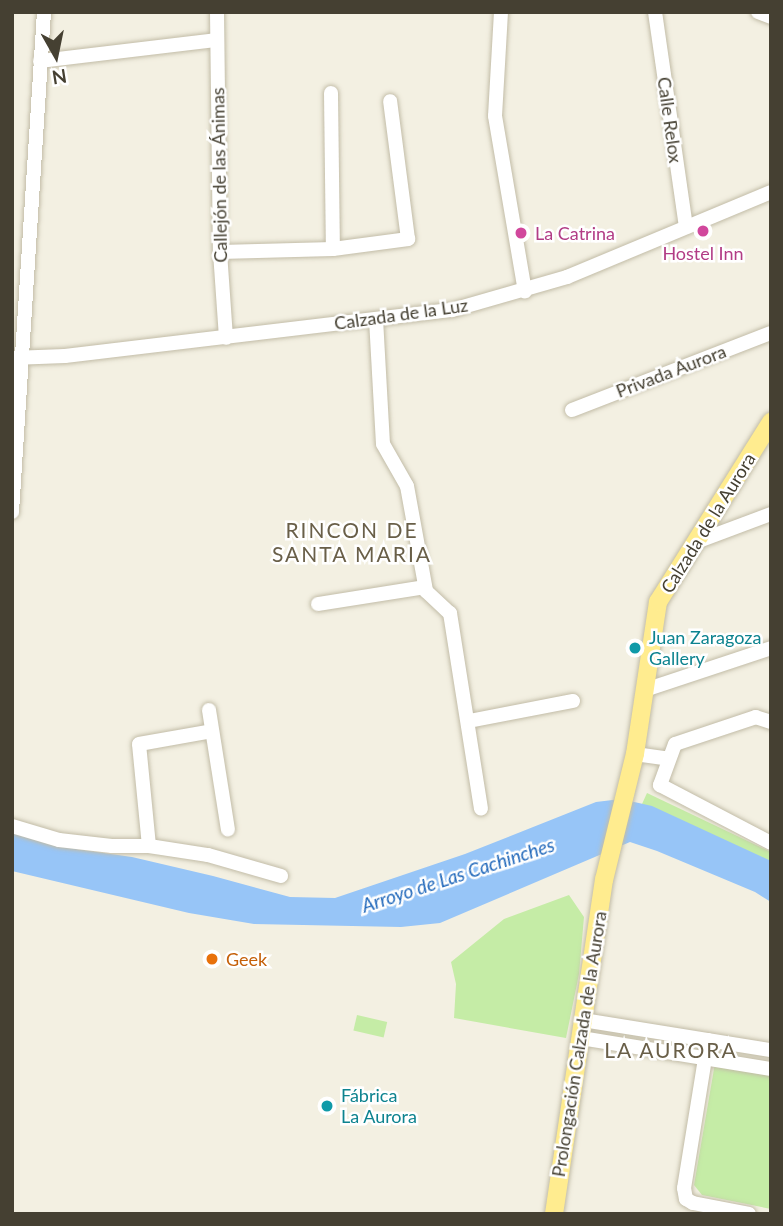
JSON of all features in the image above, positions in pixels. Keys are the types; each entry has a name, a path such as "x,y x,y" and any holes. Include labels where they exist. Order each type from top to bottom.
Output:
{"main road":[{"name":"Calzada de la Aurora","path":"605,874 635,754 658,602 771,422"},
{"name":"Prolongación Calzada de la Aurora","path":"554,1214 605,874"}],"street":[{"path":"12,512 18,359 44,12"},
{"name":"Callejón de las Ánimas","path":"217,12 220,252 226,338"},
{"path":"501,12 495,116 526,291"},
{"name":"Calle Relox","path":"655,12 686,227"},
{"path":"758,12 771,16"},
{"path":"40,61 217,40"},
{"path":"331,93 333,249"},
{"path":"220,252 333,249 408,239 390,101"},
{"name":"Calzada de la Luz","path":"18,359 226,338 453,310 567,277 771,192"},
{"path":"376,319 383,444 407,486 425,587 450,613 481,808"},
{"name":"Privada Aurora","path":"572,410 771,333"},
{"path":"696,542 771,514"},
{"path":"318,604 425,587"},
{"path":"645,690 771,648"},
{"path":"468,721 572,701"},
{"path":"209,710 228,830"},
{"path":"771,722 756,717 675,744 660,785 771,843"},
{"path":"149,846 139,744 212,731"},
{"path":"635,754 669,759"},
{"path":"12,826 59,840 112,846 149,846 233,860 281,876"},
{"path":"582,1029 708,1040 771,1050"},
{"path":"582,1029 705,1058 771,1069"},
{"path":"708,1040 684,1188 686,1199 693,1203 749,1214"}],"green space":[{"path":"647,793 771,852 771,863 642,804"},
{"path":"569,895 584,917 579,974 566,1038 454,1018 456,984 451,962 504,919"},
{"path":"357,1015 387,1022 384,1038 353,1031"},
{"path":"715,1063 771,1073 771,1209 702,1195 694,1185"}],"water":[{"name":"Arroyo de Las Cachinches","path":"621,799 652,806 771,861 771,902 755,892 630,842 440,923 401,927 254,924 189,913 12,871 12,831 76,849 132,857 290,897 335,898 465,854 596,802"}],"place":[{"name":"Hostel Inn","path":"703,231"},
{"name":"La Catrina","path":"521,233"},
{"name":"Juan Zaragoza Gallery","path":"635,648"},
{"name":"Geek","path":"212,959"},
{"name":"Fábrica La Aurora","path":"327,1106"}],"district":[{"name":"RINCON DE SANTA MARIA","path":"352,542"},
{"name":"LA AURORA","path":"671,1050"}]}
